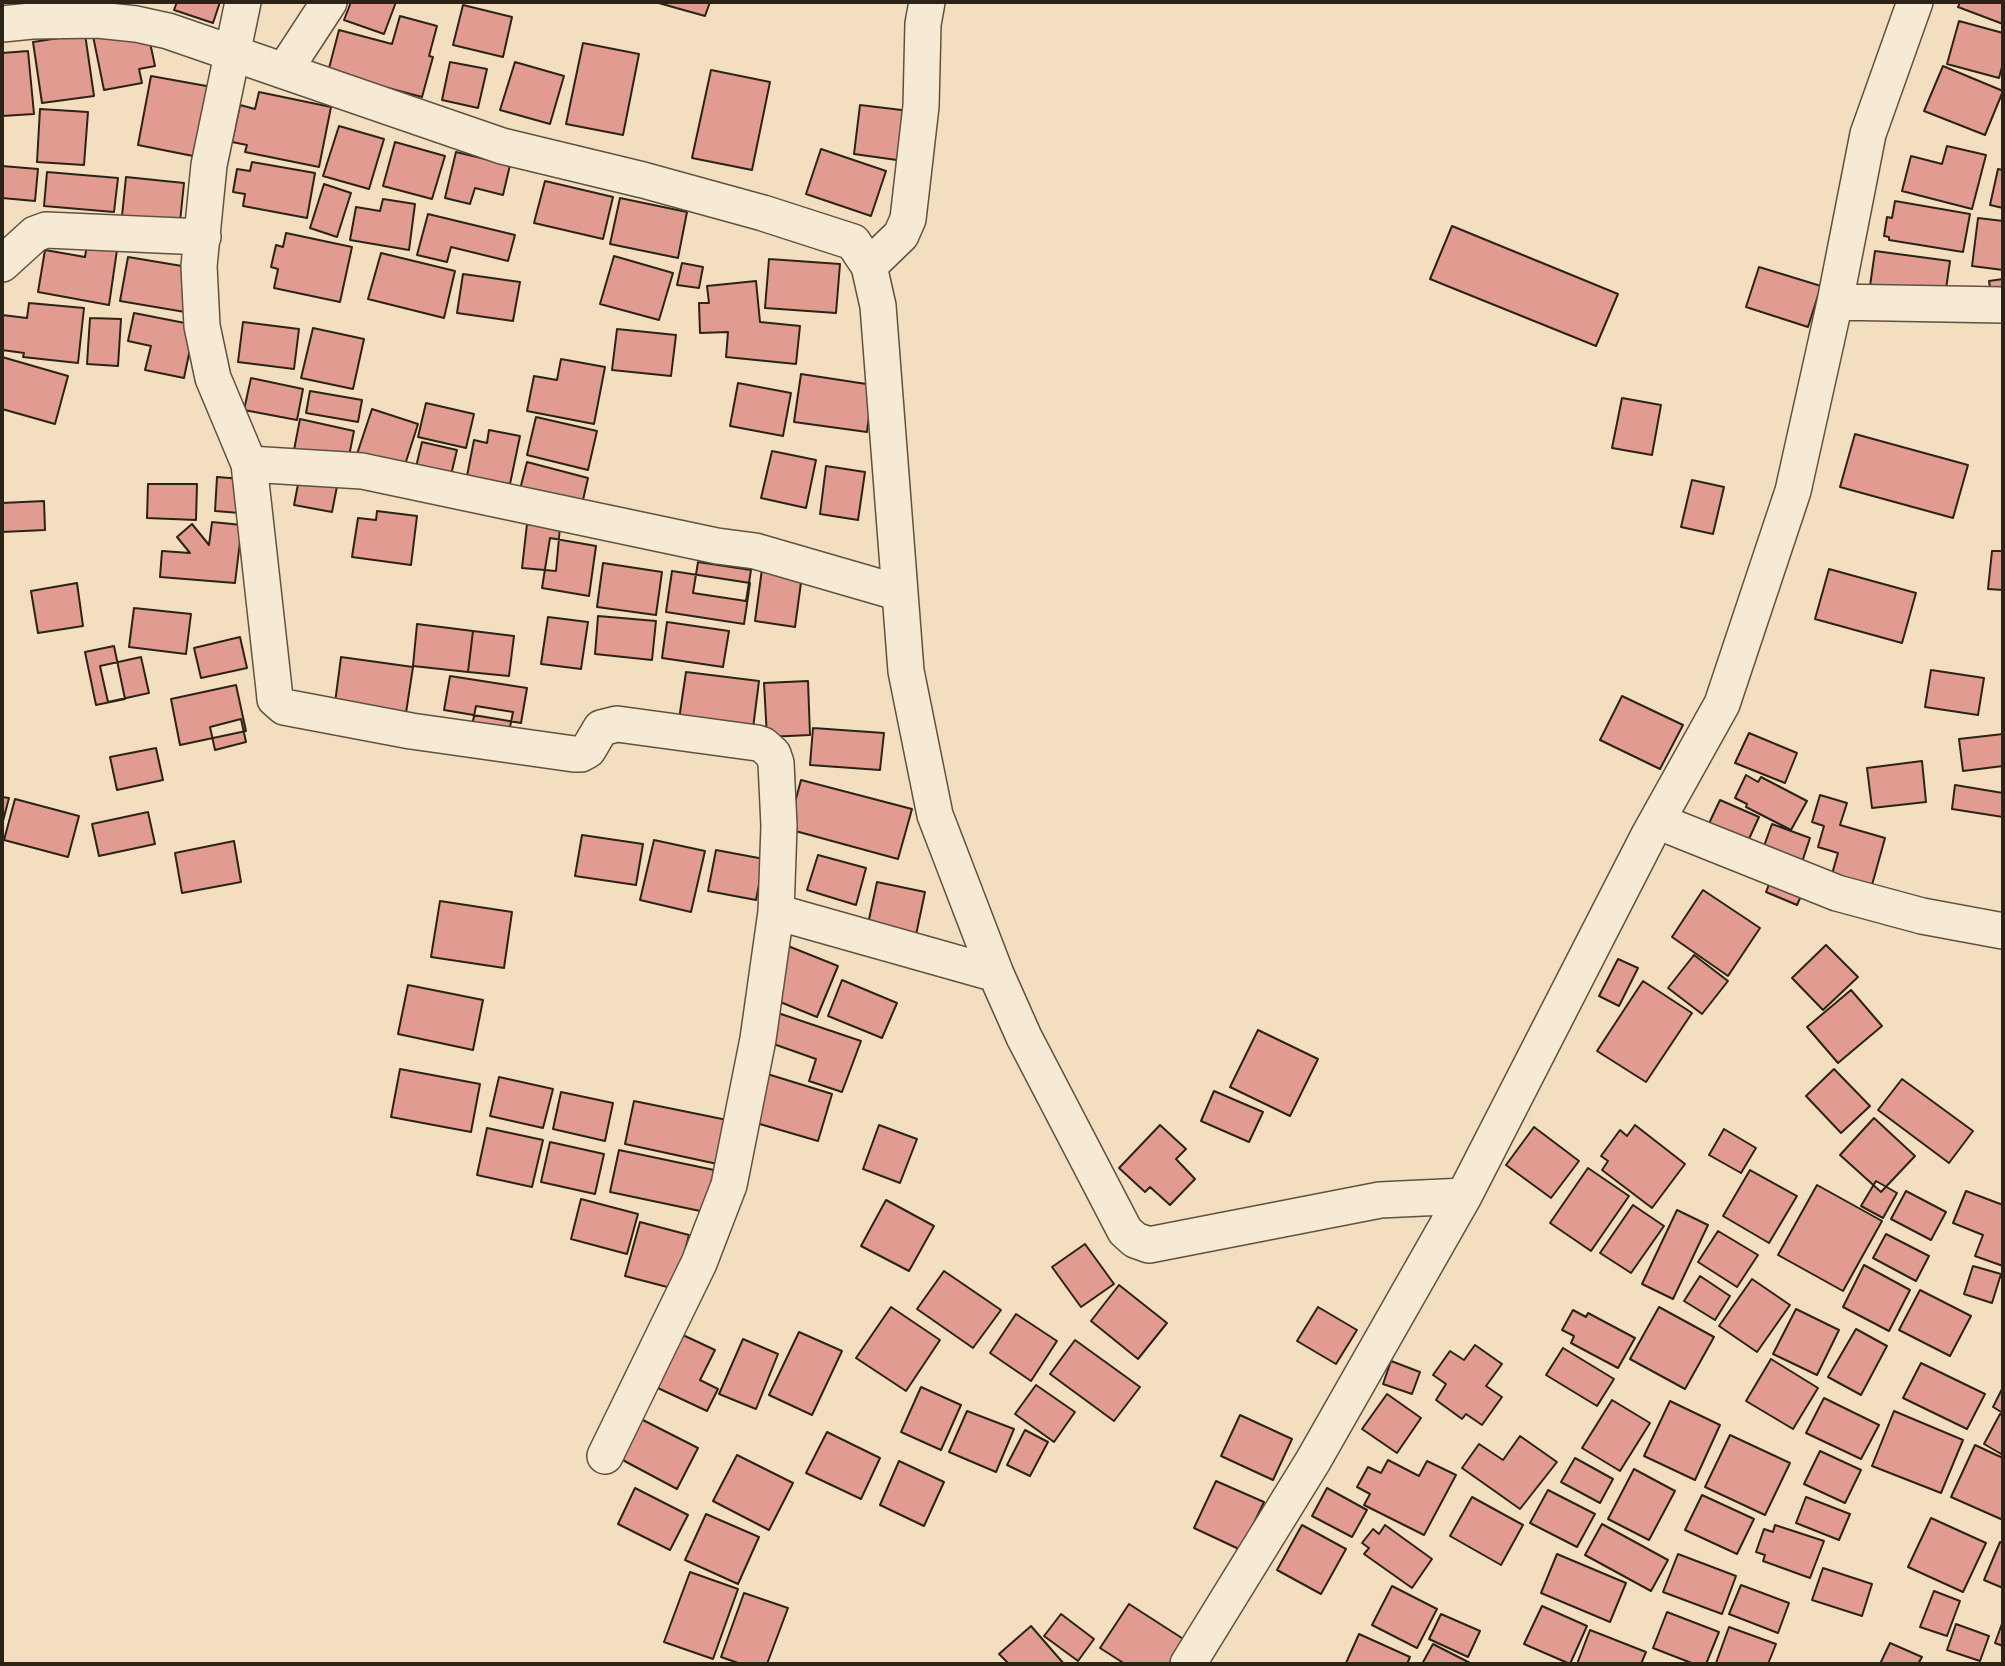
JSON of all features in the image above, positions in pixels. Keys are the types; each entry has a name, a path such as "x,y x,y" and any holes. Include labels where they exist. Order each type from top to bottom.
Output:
{"street":[{"path":"243,2 209,165 199,266 202,326 213,378 250,464 275,699 284,707 411,731 574,754 588,750 601,728 617,724 764,745 773,754 776,763 779,826 776,912 758,1039 729,1185 699,1263 605,1456"},
{"path":"284,71 329,2"},
{"path":"869,266 901,234 908,219 921,106 923,24 927,2"},
{"path":"1188,1664 1313,1461 1464,1196 1657,821 1722,704 1793,491 1835,302 1868,134 1915,2"},
{"path":"2,24 99,20 169,31 502,146 643,180 763,213 853,242 869,266 878,306 906,671 936,815 996,974 1031,1049 1125,1231 1135,1240 1149,1245 1380,1200 1464,1196"},
{"path":"2,264 35,234 46,230 203,237"},
{"path":"1835,302 2003,305"},
{"path":"250,464 362,471 704,544 755,551 900,593"},
{"path":"1657,821 1837,892 1922,915 2003,931"},
{"path":"776,912 996,974"}],"building":[{"path":"177,2 220,2 213,23 174,10"},
{"path":"351,2 396,2 384,34 344,20"},
{"path":"655,2 710,2 705,16"},
{"path":"1960,2 2003,2 2003,24 1958,7"},
{"path":"463,5 512,17 503,57 453,45"},
{"path":"400,16 437,26 429,56 433,57 422,97 328,72 339,30 392,44"},
{"path":"1959,21 2003,33 2003,63 1999,78 1947,64"},
{"path":"148,33 155,66 139,69 142,83 104,90 93,36"},
{"path":"85,34 94,96 42,103 33,42"},
{"path":"583,43 639,54 623,135 566,124"},
{"path":"28,51 34,114 2,116 2,53"},
{"path":"450,62 487,69 478,108 442,100"},
{"path":"515,62 564,76 550,124 500,110"},
{"path":"1943,66 2003,91 1985,135 1924,111"},
{"path":"711,70 770,82 752,170 692,158"},
{"path":"151,76 212,87 198,157 138,145"},
{"path":"259,92 331,107 319,167 245,152 247,145 232,142 240,105 255,109"},
{"path":"860,105 910,111 904,161 854,154"},
{"path":"40,109 88,112 84,165 37,162"},
{"path":"339,126 384,139 369,189 323,176"},
{"path":"395,142 445,156 432,199 383,186"},
{"path":"1947,146 1986,155 1972,209 1902,191 1911,156 1942,164"},
{"path":"821,149 886,171 871,216 806,194"},
{"path":"456,152 510,165 503,195 475,188 470,204 445,198"},
{"path":"252,162 315,173 307,218 243,206 245,194 233,192 237,169 250,171"},
{"path":"2,166 38,169 35,201 2,198"},
{"path":"1998,169 2003,170 2003,208 1990,205"},
{"path":"47,172 118,178 114,212 44,206"},
{"path":"126,177 184,183 180,222 122,216"},
{"path":"545,181 613,197 603,239 534,223"},
{"path":"324,184 351,193 337,237 310,228"},
{"path":"620,198 687,212 678,258 610,244"},
{"path":"383,199 415,204 409,250 350,240 356,207 380,211"},
{"path":"1895,201 1970,214 1963,252 1889,240 1889,237 1884,236 1887,217 1892,218"},
{"path":"428,214 515,235 508,261 451,247 447,262 417,255"},
{"path":"1978,218 2003,221 2003,270 1972,266"},
{"path":"1452,226 1618,294 1596,346 1430,279"},
{"path":"286,233 352,247 340,302 274,288 278,269 271,267 276,245 283,247"},
{"path":"87,245 117,250 109,305 38,292 45,250 85,257"},
{"path":"1875,251 1950,261 1945,296 1870,286"},
{"path":"381,253 455,271 444,318 368,299"},
{"path":"614,256 673,273 659,320 600,304"},
{"path":"128,257 194,268 185,312 120,301"},
{"path":"769,259 840,264 836,313 765,308"},
{"path":"682,263 703,267 699,288 677,285"},
{"path":"1759,267 1821,286 1808,327 1746,307"},
{"path":"463,274 520,282 513,321 457,313"},
{"path":"2003,279 2003,300 1992,301 1989,281"},
{"path":"756,281 760,322 800,326 796,364 726,357 728,332 700,333 699,303 709,303 707,286"},
{"path":"29,303 84,308 78,363 23,357 24,353 2,350 2,315 27,318"},
{"path":"134,313 195,325 184,378 145,370 151,346 128,341"},
{"path":"90,318 121,319 118,366 87,364"},
{"path":"243,322 299,329 294,369 238,362"},
{"path":"313,328 364,339 353,389 301,378"},
{"path":"617,329 676,335 671,376 612,370"},
{"path":"2,357 68,376 55,424 2,409"},
{"path":"561,359 605,367 594,424 527,411 534,376 557,380"},
{"path":"801,374 873,385 867,432 794,422"},
{"path":"251,378 303,389 297,420 244,410"},
{"path":"738,383 791,393 783,436 730,426"},
{"path":"310,391 362,400 358,422 306,413"},
{"path":"1622,398 1661,405 1652,455 1612,448"},
{"path":"426,403 474,414 466,448 418,437"},
{"path":"372,409 418,424 403,471 356,457"},
{"path":"536,417 597,431 588,470 527,455"},
{"path":"300,419 354,431 348,461 294,450"},
{"path":"489,430 520,436 510,484 467,476 474,440 487,443"},
{"path":"1855,434 1968,465 1953,518 1840,487"},
{"path":"422,442 457,450 451,475 416,467"},
{"path":"772,451 816,460 806,508 761,498"},
{"path":"527,462 588,478 580,513 518,497"},
{"path":"826,466 865,472 858,520 820,514"},
{"path":"301,469 339,476 332,512 294,505"},
{"path":"217,477 243,479 240,513 215,511"},
{"path":"1692,480 1724,487 1713,534 1681,527"},
{"path":"148,484 197,484 196,520 147,518"},
{"path":"44,501 45,530 2,532 2,503"},
{"path":"377,511 417,516 411,565 352,557 358,518 376,520"},
{"path":"212,522 242,525 235,583 160,577 162,551 190,553 177,537 192,524 209,545"},
{"path":"527,524 560,527 556,571 522,568"},
{"path":"550,538 596,546 589,596 542,588"},
{"path":"1992,551 2003,551 2003,590 1988,589"},
{"path":"698,562 751,570 746,601 693,593"},
{"path":"603,563 662,572 656,615 597,607"},
{"path":"762,569 802,575 795,627 755,621"},
{"path":"1829,569 1916,593 1902,643 1815,619"},
{"path":"672,571 750,583 744,624 666,612"},
{"path":"77,583 83,626 38,633 31,591"},
{"path":"134,608 191,614 186,654 129,647"},
{"path":"598,616 656,621 652,660 595,654"},
{"path":"548,617 588,622 581,669 541,664"},
{"path":"667,622 729,631 723,667 662,658"},
{"path":"417,624 473,631 468,672 413,666"},
{"path":"473,631 514,636 509,676 468,672"},
{"path":"240,637 247,668 201,678 194,648"},
{"path":"114,646 125,699 96,705 85,652"},
{"path":"141,657 149,693 108,702 100,666"},
{"path":"341,657 413,667 406,713 335,703"},
{"path":"1931,670 1984,678 1978,715 1925,707"},
{"path":"686,672 759,681 752,736 678,726"},
{"path":"450,676 527,688 521,723 444,710"},
{"path":"808,681 810,735 767,737 764,683"},
{"path":"236,685 246,731 180,745 171,699"},
{"path":"1622,696 1683,725 1660,769 1600,740"},
{"path":"476,706 513,712 508,737 471,731"},
{"path":"241,719 246,742 215,750 210,727"},
{"path":"813,728 884,733 880,770 810,765"},
{"path":"1749,733 1797,753 1785,783 1735,763"},
{"path":"2003,734 2003,766 1963,771 1959,739"},
{"path":"156,748 163,780 117,790 110,757"},
{"path":"1922,761 1926,802 1872,808 1867,768"},
{"path":"1746,775 1758,782 1761,777 1807,801 1791,830 1746,807 1747,804 1735,798"},
{"path":"801,780 912,809 898,859 788,829"},
{"path":"1955,785 2003,793 2003,817 1952,809"},
{"path":"1820,795 1847,803 1840,825 1885,838 1872,885 1832,874 1838,853 1818,847 1824,826 1812,822"},
{"path":"2,797 9,798 2,825"},
{"path":"15,799 79,816 68,857 4,840"},
{"path":"1720,800 1759,817 1743,852 1704,834"},
{"path":"148,812 155,844 99,856 92,824"},
{"path":"1772,824 1810,838 1799,871 1760,857"},
{"path":"582,835 643,844 636,885 575,876"},
{"path":"654,840 705,851 691,912 640,900"},
{"path":"234,841 241,882 182,893 175,853"},
{"path":"716,850 764,859 756,900 708,891"},
{"path":"818,855 866,868 856,905 807,890"},
{"path":"1774,872 1806,885 1797,905 1766,892"},
{"path":"877,882 925,892 916,935 868,924"},
{"path":"1703,890 1760,928 1728,976 1672,937"},
{"path":"440,901 512,912 504,968 431,957"},
{"path":"1826,945 1858,977 1823,1010 1792,978"},
{"path":"788,946 838,966 817,1017 768,997"},
{"path":"1694,955 1728,981 1702,1014 1668,988"},
{"path":"1618,959 1638,968 1619,1006 1599,996"},
{"path":"842,980 897,1003 882,1038 828,1016"},
{"path":"1643,981 1692,1013 1646,1082 1597,1051"},
{"path":"408,985 483,1000 473,1050 398,1034"},
{"path":"1851,990 1882,1026 1838,1063 1807,1027"},
{"path":"775,1012 861,1041 842,1092 809,1081 816,1059 765,1041"},
{"path":"1258,1030 1318,1059 1290,1116 1230,1087"},
{"path":"400,1069 480,1084 471,1132 391,1117"},
{"path":"1834,1069 1870,1106 1841,1133 1806,1096"},
{"path":"761,1072 832,1094 818,1141 746,1120"},
{"path":"499,1077 553,1089 543,1128 490,1116"},
{"path":"1902,1079 1973,1131 1949,1163 1878,1110"},
{"path":"1214,1091 1263,1112 1249,1142 1201,1121"},
{"path":"561,1092 613,1103 605,1141 553,1129"},
{"path":"634,1101 732,1121 722,1165 625,1144"},
{"path":"1874,1118 1915,1156 1881,1192 1840,1155"},
{"path":"879,1125 917,1139 900,1183 863,1169"},
{"path":"1160,1125 1186,1149 1176,1159 1195,1179 1170,1205 1150,1187 1145,1192 1119,1168"},
{"path":"1635,1125 1685,1164 1652,1208 1602,1170 1608,1161 1601,1156 1620,1130 1627,1136"},
{"path":"1534,1127 1579,1161 1551,1198 1506,1165"},
{"path":"487,1128 543,1140 532,1187 477,1175"},
{"path":"1724,1129 1756,1148 1741,1173 1709,1155"},
{"path":"550,1142 604,1154 595,1194 541,1182"},
{"path":"619,1150 714,1170 705,1212 610,1192"},
{"path":"1588,1168 1629,1196 1591,1251 1550,1223"},
{"path":"1750,1170 1797,1196 1769,1243 1723,1216"},
{"path":"1876,1181 1897,1193 1883,1218 1861,1206"},
{"path":"1817,1185 1882,1221 1843,1291 1778,1255"},
{"path":"1906,1191 1946,1212 1931,1240 1891,1219"},
{"path":"1966,1191 2003,1205 2003,1266 1975,1256 1983,1235 1953,1223"},
{"path":"581,1199 638,1214 627,1254 571,1239"},
{"path":"886,1200 934,1226 909,1271 861,1246"},
{"path":"1633,1205 1664,1226 1631,1273 1600,1253"},
{"path":"1677,1210 1708,1225 1673,1299 1642,1284"},
{"path":"640,1222 689,1235 675,1289 625,1276"},
{"path":"1718,1231 1758,1255 1737,1287 1698,1262"},
{"path":"1886,1234 1929,1256 1916,1281 1873,1258"},
{"path":"1085,1244 1114,1284 1081,1307 1052,1267"},
{"path":"1864,1265 1910,1290 1889,1331 1843,1307"},
{"path":"1973,1266 2001,1274 1992,1303 1964,1294"},
{"path":"944,1271 1001,1310 973,1348 917,1309"},
{"path":"1700,1276 1730,1296 1715,1320 1684,1301"},
{"path":"1752,1279 1790,1305 1757,1352 1719,1326"},
{"path":"1119,1285 1167,1323 1138,1359 1091,1321"},
{"path":"1920,1290 1971,1316 1950,1356 1899,1330"},
{"path":"891,1307 940,1340 906,1391 856,1358"},
{"path":"1318,1307 1357,1330 1336,1364 1297,1341"},
{"path":"1659,1307 1714,1337 1685,1389 1630,1359"},
{"path":"1796,1309 1839,1330 1817,1375 1773,1354"},
{"path":"1573,1310 1586,1317 1588,1313 1635,1338 1618,1368 1571,1343 1574,1336 1562,1330"},
{"path":"1016,1314 1057,1341 1031,1381 990,1353"},
{"path":"670,1329 715,1350 700,1380 718,1389 707,1411 645,1382"},
{"path":"1856,1329 1887,1346 1861,1395 1828,1377"},
{"path":"799,1332 842,1351 812,1415 769,1395"},
{"path":"743,1339 778,1354 756,1409 719,1394"},
{"path":"1075,1340 1140,1387 1114,1421 1050,1374"},
{"path":"1475,1345 1502,1364 1486,1386 1502,1397 1482,1425 1466,1414 1462,1419 1436,1400 1446,1384 1433,1375 1450,1351 1464,1360"},
{"path":"1563,1348 1614,1379 1597,1406 1546,1375"},
{"path":"1771,1359 1818,1388 1793,1429 1746,1401"},
{"path":"1391,1361 1420,1372 1412,1394 1383,1384"},
{"path":"1921,1363 1985,1394 1967,1429 1903,1398"},
{"path":"1036,1385 1075,1412 1054,1442 1015,1414"},
{"path":"921,1387 961,1405 941,1450 901,1432"},
{"path":"2003,1387 2003,1413 1993,1407"},
{"path":"1387,1394 1421,1418 1397,1453 1362,1429"},
{"path":"1824,1398 1879,1425 1861,1459 1806,1433"},
{"path":"1612,1400 1650,1423 1620,1471 1582,1448"},
{"path":"1670,1401 1720,1425 1695,1480 1644,1456"},
{"path":"967,1411 1014,1429 996,1472 949,1452"},
{"path":"1894,1411 1963,1440 1941,1493 1872,1466"},
{"path":"2000,1414 2003,1415 2003,1455 1984,1444"},
{"path":"1240,1415 1292,1439 1273,1480 1221,1456"},
{"path":"637,1417 698,1448 677,1489 617,1457"},
{"path":"1025,1430 1048,1442 1030,1476 1007,1465"},
{"path":"827,1432 880,1458 861,1499 806,1473"},
{"path":"1730,1435 1790,1463 1765,1515 1705,1487"},
{"path":"1520,1436 1557,1462 1520,1509 1462,1468 1479,1444 1503,1460"},
{"path":"1975,1445 2003,1458 2003,1520 1951,1497"},
{"path":"1820,1451 1861,1470 1845,1503 1804,1484"},
{"path":"737,1455 793,1483 769,1530 713,1501"},
{"path":"1575,1458 1613,1479 1600,1503 1561,1482"},
{"path":"1388,1460 1419,1476 1427,1461 1456,1475 1424,1535 1364,1505 1370,1494 1357,1487 1368,1467 1381,1473"},
{"path":"899,1461 944,1482 924,1526 880,1505"},
{"path":"1634,1469 1675,1491 1649,1540 1608,1519"},
{"path":"1216,1481 1264,1502 1241,1550 1194,1528"},
{"path":"635,1488 688,1515 670,1550 618,1524"},
{"path":"1327,1488 1367,1510 1352,1537 1312,1516"},
{"path":"1548,1490 1595,1514 1577,1547 1530,1523"},
{"path":"1702,1495 1754,1519 1737,1554 1685,1530"},
{"path":"1472,1497 1523,1525 1501,1565 1450,1536"},
{"path":"1806,1497 1850,1514 1839,1540 1796,1523"},
{"path":"706,1514 759,1537 738,1584 685,1560"},
{"path":"1931,1518 1986,1543 1963,1592 1908,1567"},
{"path":"1602,1524 1668,1560 1651,1591 1585,1555"},
{"path":"1302,1525 1346,1549 1321,1594 1277,1570"},
{"path":"1385,1525 1432,1559 1412,1588 1364,1554 1369,1548 1362,1543 1373,1529 1379,1534"},
{"path":"1775,1525 1824,1541 1810,1578 1763,1561 1765,1555 1756,1552 1764,1529 1773,1532"},
{"path":"2000,1542 2003,1543 2003,1588 1984,1580"},
{"path":"1557,1554 1626,1583 1610,1622 1541,1593"},
{"path":"1678,1554 1736,1576 1722,1614 1663,1592"},
{"path":"1823,1568 1872,1584 1862,1616 1812,1600"},
{"path":"690,1572 738,1589 713,1659 664,1642"},
{"path":"1741,1585 1789,1603 1778,1633 1729,1614"},
{"path":"1392,1586 1437,1609 1417,1648 1372,1625"},
{"path":"1934,1591 1960,1601 1947,1636 1920,1627"},
{"path":"744,1593 788,1608 767,1664 741,1664 721,1657"},
{"path":"1129,1604 1185,1640 1169,1664 1125,1664 1100,1648"},
{"path":"1542,1606 1587,1626 1570,1664 1524,1644"},
{"path":"1667,1612 1719,1632 1706,1664 1694,1664 1653,1648"},
{"path":"1061,1614 1094,1639 1078,1661 1044,1636"},
{"path":"1441,1614 1480,1631 1468,1657 1429,1639"},
{"path":"2003,1621 2003,1646 1995,1643"},
{"path":"1956,1624 1989,1636 1980,1661 1947,1650"},
{"path":"1031,1626 1064,1664 1009,1664 999,1654"},
{"path":"1729,1627 1776,1644 1768,1664 1716,1663"},
{"path":"1590,1630 1646,1652 1641,1664 1577,1664"},
{"path":"1359,1634 1410,1657 1407,1664 1346,1663"},
{"path":"1890,1643 1922,1657 1918,1664 1880,1664"},
{"path":"1433,1644 1472,1664 1422,1664"}]}
